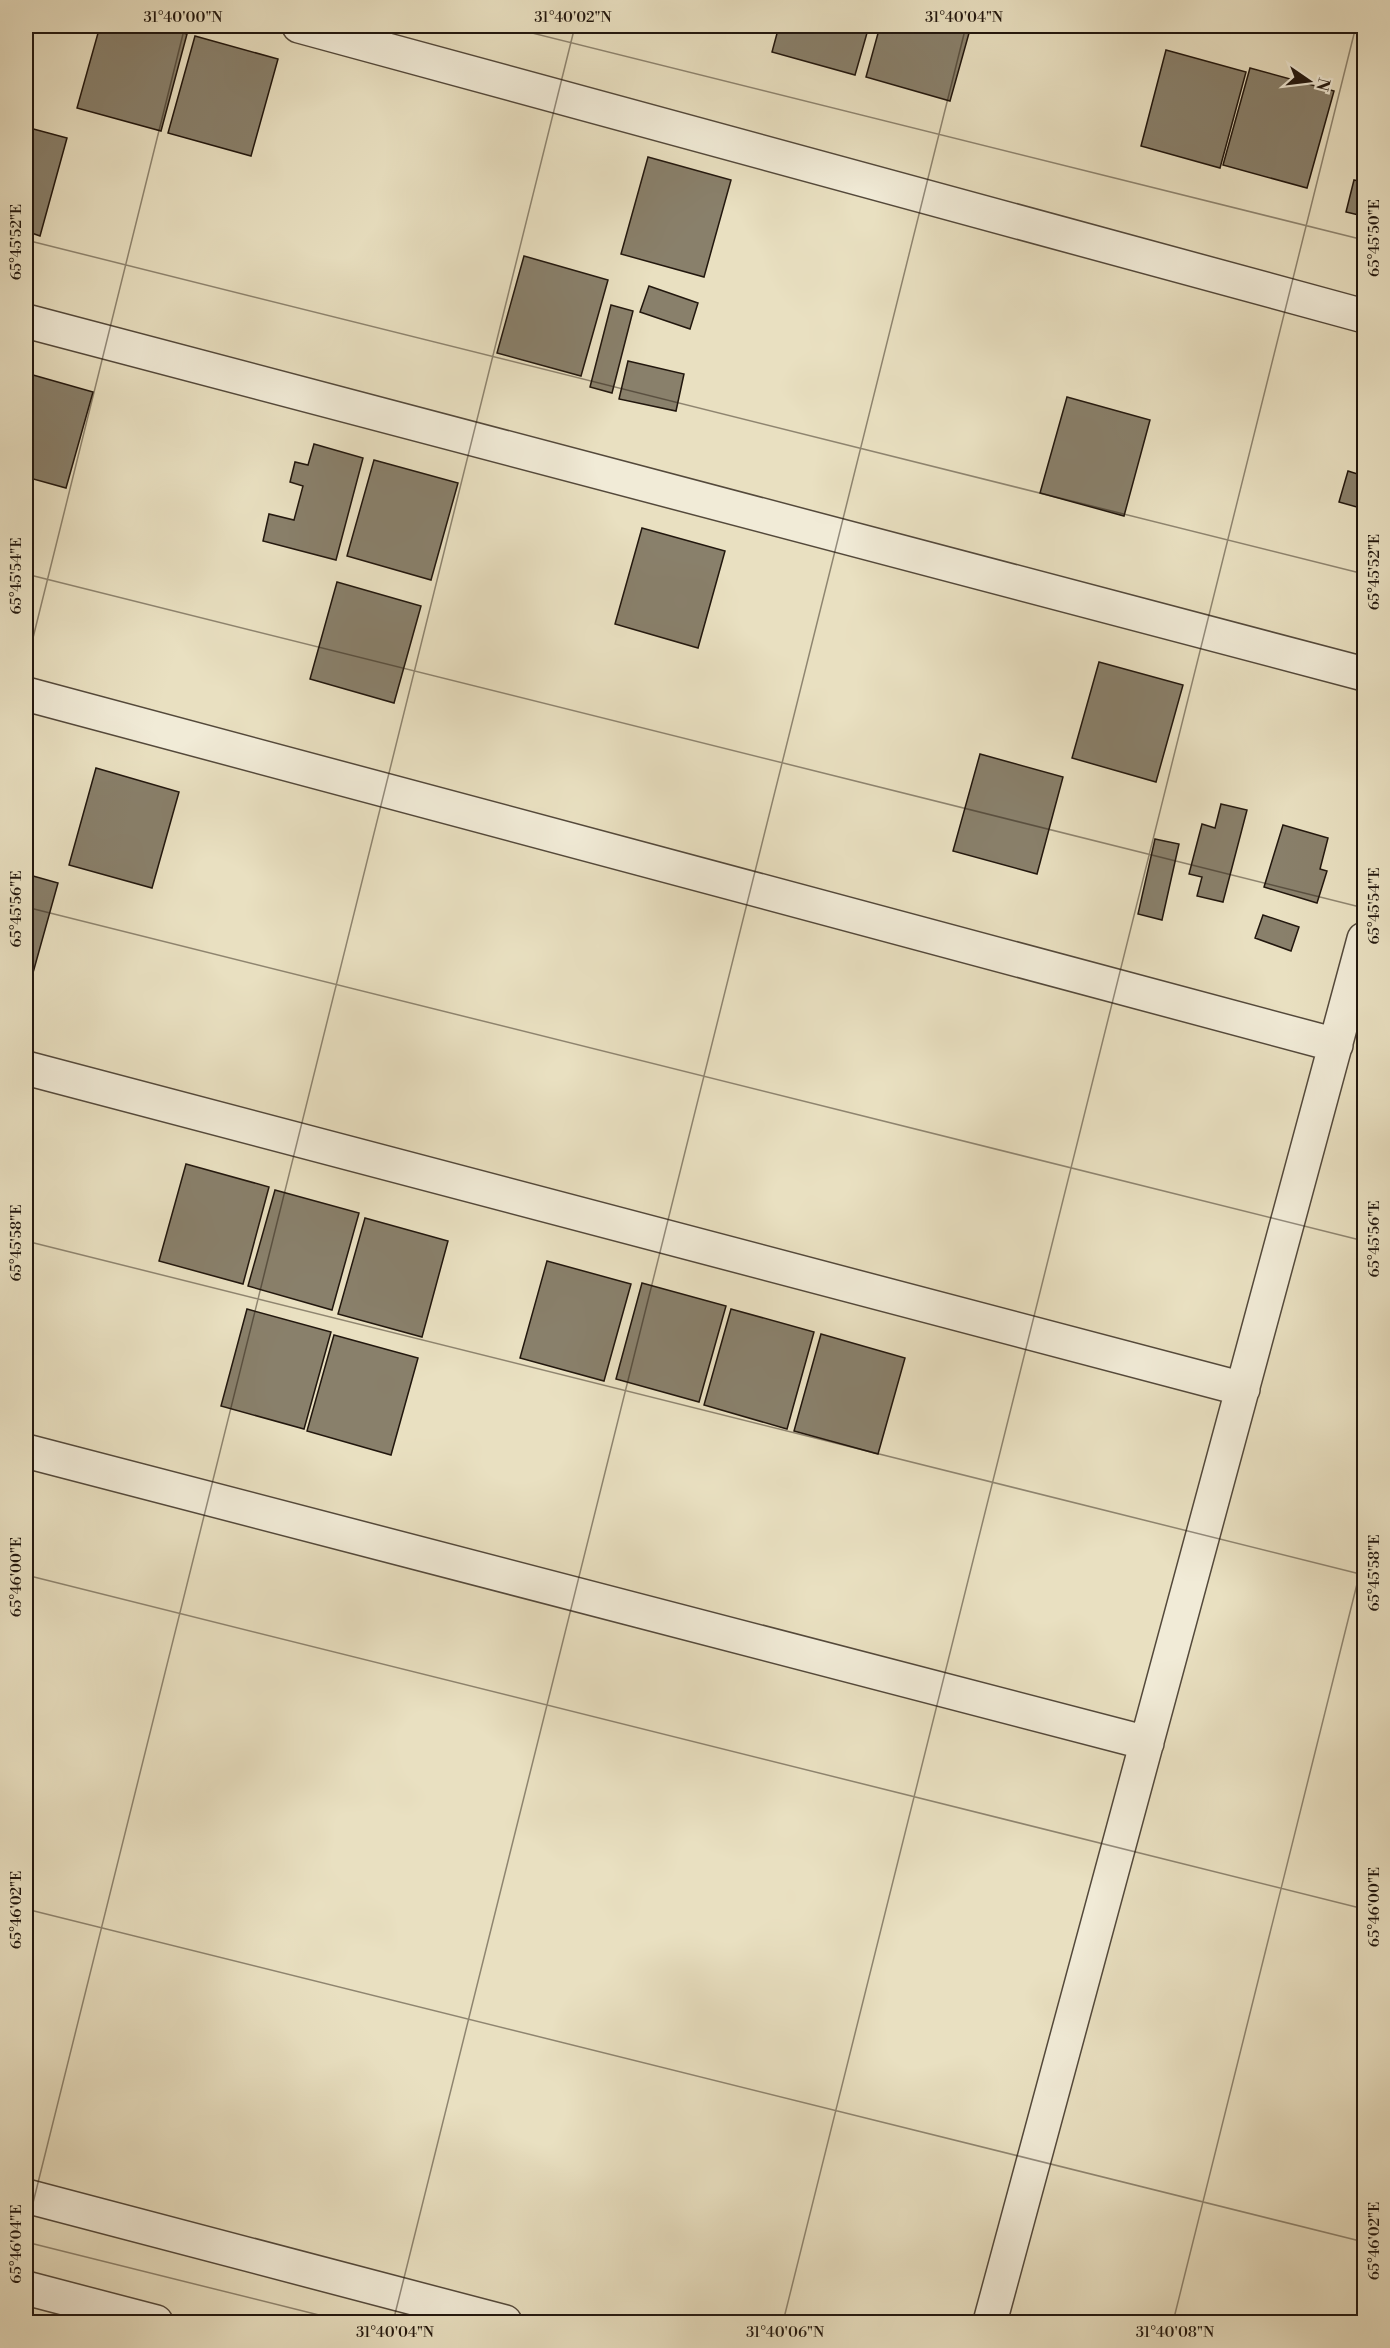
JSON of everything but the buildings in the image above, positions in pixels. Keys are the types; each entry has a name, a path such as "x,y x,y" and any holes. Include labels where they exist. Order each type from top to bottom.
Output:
{"street":[{"path":"299,26 1365,316"},
{"path":"26,321 1365,674"},
{"path":"26,694 1336,1045"},
{"path":"990,2322 1365,939"},
{"path":"26,1068 1243,1389"},
{"path":"26,1451 1147,1743"},
{"path":"26,2196 505,2322"},
{"path":"26,2288 156,2322"}]}
